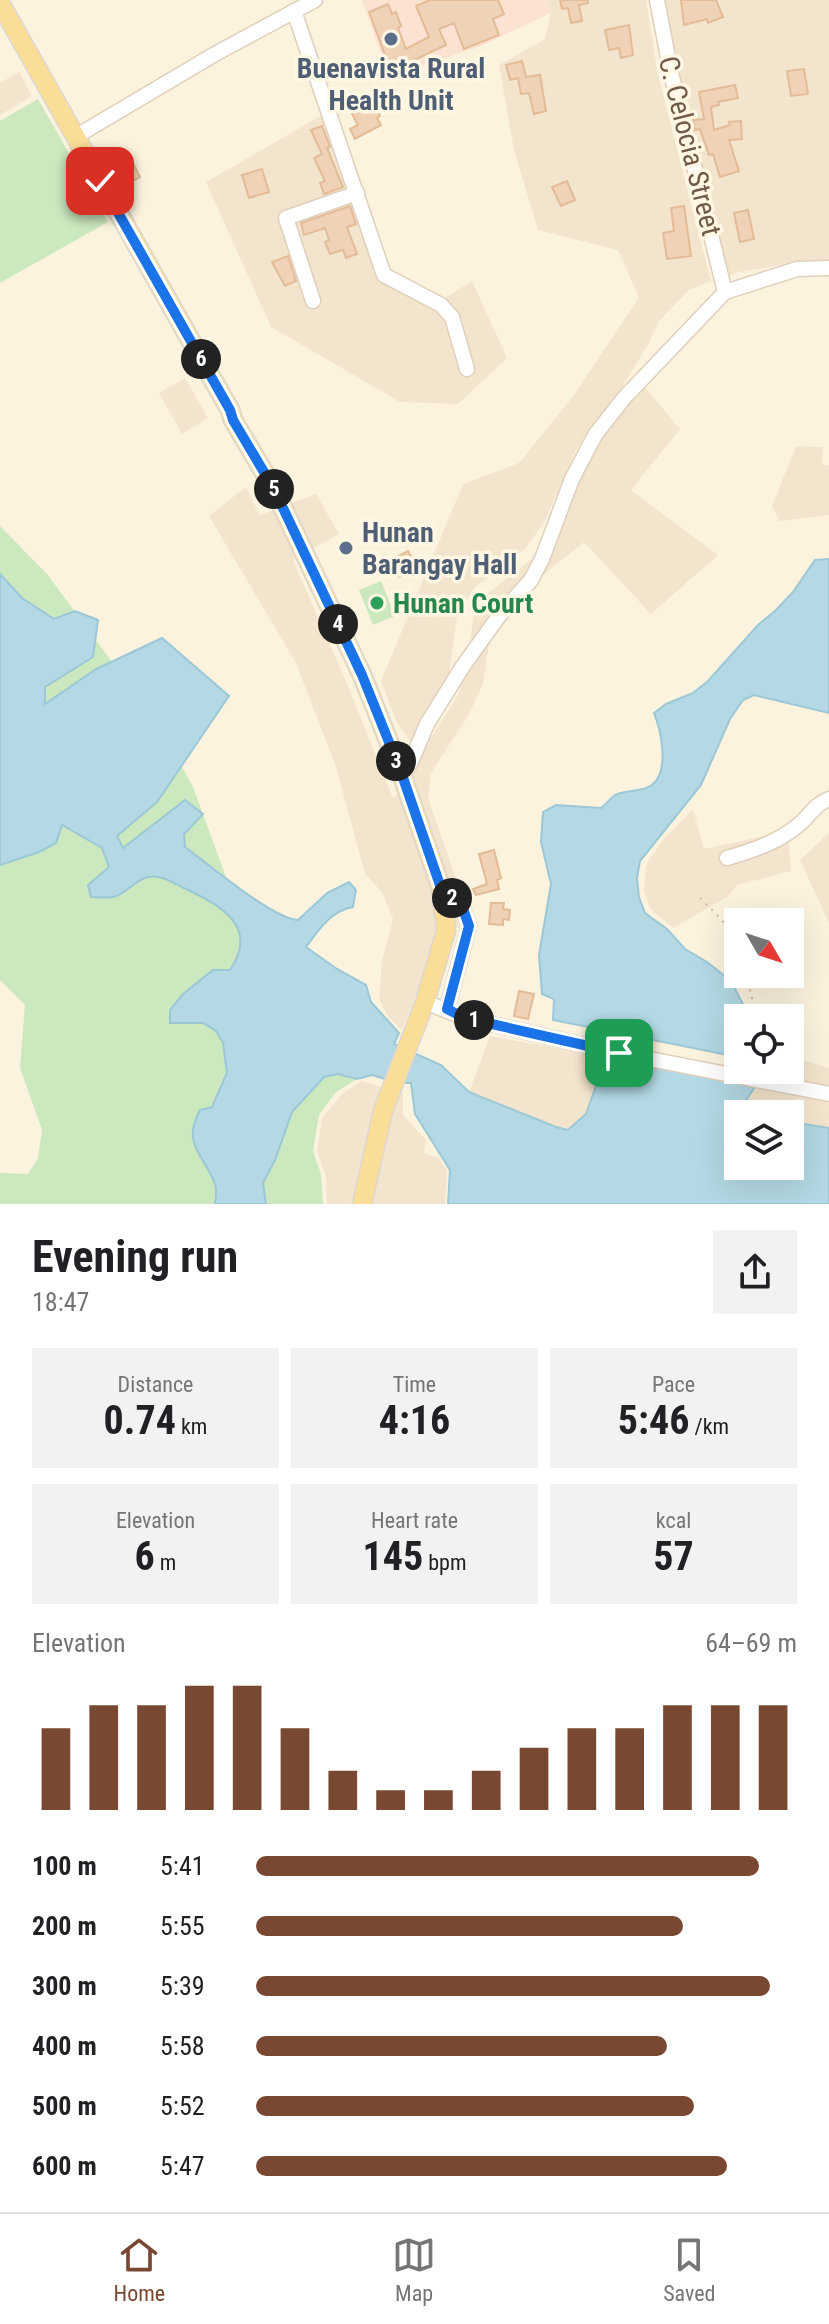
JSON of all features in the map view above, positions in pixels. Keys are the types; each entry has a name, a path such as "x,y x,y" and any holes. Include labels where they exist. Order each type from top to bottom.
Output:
{"main road":[{"path":"0,3 274,489 362,675 401,772 441,888 446,931 425,1002 391,1089 376,1138 362,1204"}],"street":[{"path":"75,137 215,54 315,0"},
{"name":"C. Celocia Street","path":"657,0 671,73 725,292"},
{"path":"294,11 384,275 441,305 452,317 467,369"},
{"path":"313,301 286,218 357,193"},
{"path":"401,772 410,764 427,724 450,684 499,616 531,580 572,479 595,435 624,398 725,292 797,269 829,268"},
{"path":"727,858 756,850 797,827 818,803 829,799"},
{"path":"441,888 463,909 469,926 447,1009"},
{"path":"425,1002 465,1018 829,1094"}],"path":[{"path":"700,898 724,924"}],"shaded area":[{"path":"362,0 546,0 551,13 481,46 389,77"},
{"path":"546,0 646,0 658,75 711,281 689,290 659,321 622,387 574,454 545,521 525,549 474,588 457,616 449,675 438,704 412,744 397,723 381,681 463,484 519,463 571,399 639,298 618,250 538,230 514,150 499,65 545,39 551,13"},
{"path":"662,0 829,0 829,263 785,265 738,272 723,278 674,70"},
{"path":"19,72 32,96 0,115 0,83"},
{"path":"324,114 367,206 390,269 442,300 472,281 507,358 458,404 400,402 271,327 206,182"},
{"path":"185,378 208,418 182,434 159,393"},
{"path":"642,384 680,429 631,490 718,555 651,614 584,542 501,609 490,637 483,684 469,714 431,773 428,798 472,925 441,932 402,1030 387,1015 379,999 382,960 393,919 382,892 365,874 336,767 296,663 209,516 246,487 260,515 316,494 339,534 293,560 393,798 403,792 414,764 457,697 466,669 474,613 483,597 541,552 597,443"},
{"path":"796,446 823,447 822,465 829,465 829,515 780,521 772,506"},
{"path":"693,809 704,849 788,831 791,871 737,885 727,897 673,928 650,909 644,891 646,867 665,838"},
{"path":"829,833 829,923 800,860"},
{"path":"490,1036 648,1064 624,1082 596,1086 586,1114 568,1131 509,1113 469,1092"},
{"path":"804,1060 829,1068 829,1128 804,1124 804,1100 729,1100 719,1079 724,1080 724,1084 804,1084"},
{"path":"361,1081 403,1093 403,1115 426,1140 424,1153 439,1158 447,1171 445,1204 327,1204 326,1177 317,1151 322,1118 342,1094"}],"green space":[{"path":"38,99 108,222 0,283 0,121"},
{"path":"0,526 47,574 160,727 193,787 230,888 260,941 244,1048 219,1156 215,1204 0,1204 0,1173 28,1174 38,1158 42,1130 20,1068 25,1005 0,980"},
{"name":"Hunan Court","path":"381,581 395,616 373,625 359,590"},
{"path":"338,1074 357,1079 336,1092 319,1115 313,1151 321,1174 323,1204 266,1204 263,1183 275,1160 292,1112 324,1077"}],"water":[{"path":"829,559 829,713 754,695 743,700 730,719 701,785 640,861 637,878 645,913 667,929 685,949 724,975 724,988 735,988 743,1004 724,1004 724,1054 553,1020 554,999 542,994 539,955 551,884 541,842 543,812 556,805 601,808 615,795 652,785 658,779 662,761 661,740 654,713 666,704 693,693 708,681 758,625 793,592 815,560"},
{"path":"0,574 22,598 54,619 75,611 98,620 93,657 45,687 45,704 96,669 162,638 229,696 157,802 117,836 123,848 185,800 203,814 184,834 185,847 273,911 298,920 327,893 349,882 356,890 353,907 332,917 306,947 366,985 371,1002 399,1033 394,1044 441,1065 469,1092 556,1127 568,1130 586,1114 596,1086 624,1082 648,1064 724,1074 724,1084 757,1084 746,1100 724,1100 724,1180 804,1180 804,1124 829,1128 829,1204 448,1204 450,1170 415,1114 411,1083 398,1083 372,1075 357,1079 338,1074 324,1077 292,1112 275,1160 263,1183 266,1204 215,1204 215,1184 196,1149 193,1132 200,1110 212,1107 227,1073 223,1043 216,1031 203,1023 170,1023 170,1010 183,994 213,970 230,970 241,941 232,919 211,902 153,876 144,878 113,897 91,897 88,885 109,867 102,848 62,825 56,843 0,865"}],"building":[{"path":"430,0 498,0 504,14 493,19 499,35 464,49 454,23 439,29 446,45 391,71 369,12 388,4 392,14 396,12 406,49 429,37 416,6"},
{"path":"560,0 588,0 588,3 579,5 582,21 571,23 568,8 562,9"},
{"path":"681,0 716,0 723,17 708,23 707,19 684,25"},
{"path":"629,25 633,55 621,58 619,48 609,50 605,30"},
{"path":"522,61 526,77 540,75 546,111 534,114 529,93 521,94 518,78 510,80 506,65"},
{"path":"804,69 808,94 791,96 787,71"},
{"path":"735,85 738,98 718,102 719,105 711,107 714,130 730,125 729,122 741,121 742,139 729,140 739,171 720,177 713,154 709,155 700,129 695,130 693,120 704,119 699,92"},
{"path":"374,103 381,125 355,139 350,129 358,125 352,114"},
{"path":"322,126 330,147 327,148 343,187 324,194 320,183 325,181 314,158 322,154 311,130"},
{"path":"130,157 140,177 127,184 117,163"},
{"path":"262,169 269,192 249,198 242,175"},
{"path":"567,181 575,200 561,206 552,187"},
{"path":"350,206 356,224 347,227 357,254 346,258 343,250 330,254 325,242 329,240 325,228 304,235 301,223"},
{"path":"684,206 691,256 667,259 663,233 674,231 671,208"},
{"path":"748,210 754,239 740,242 734,213"},
{"path":"288,256 296,281 285,286 272,262"},
{"path":"408,551 417,567 398,577 389,561"},
{"path":"494,850 501,878 497,880 499,889 476,895 473,889 487,884 479,854"},
{"path":"491,903 504,903 503,909 510,910 509,920 503,919 503,925 489,924"},
{"path":"519,991 534,994 528,1019 514,1016"}],"place":[{"name":"Buenavista Rural Health Unit","path":"391,39"},
{"name":"Hunan Barangay Hall","path":"346,548"},
{"name":"Hunan Court","path":"377,603"}],"route":[{"path":"100,181 274,489 362,675 401,772 441,888 463,909 469,926 447,1009 465,1018 619,1053"}]}
